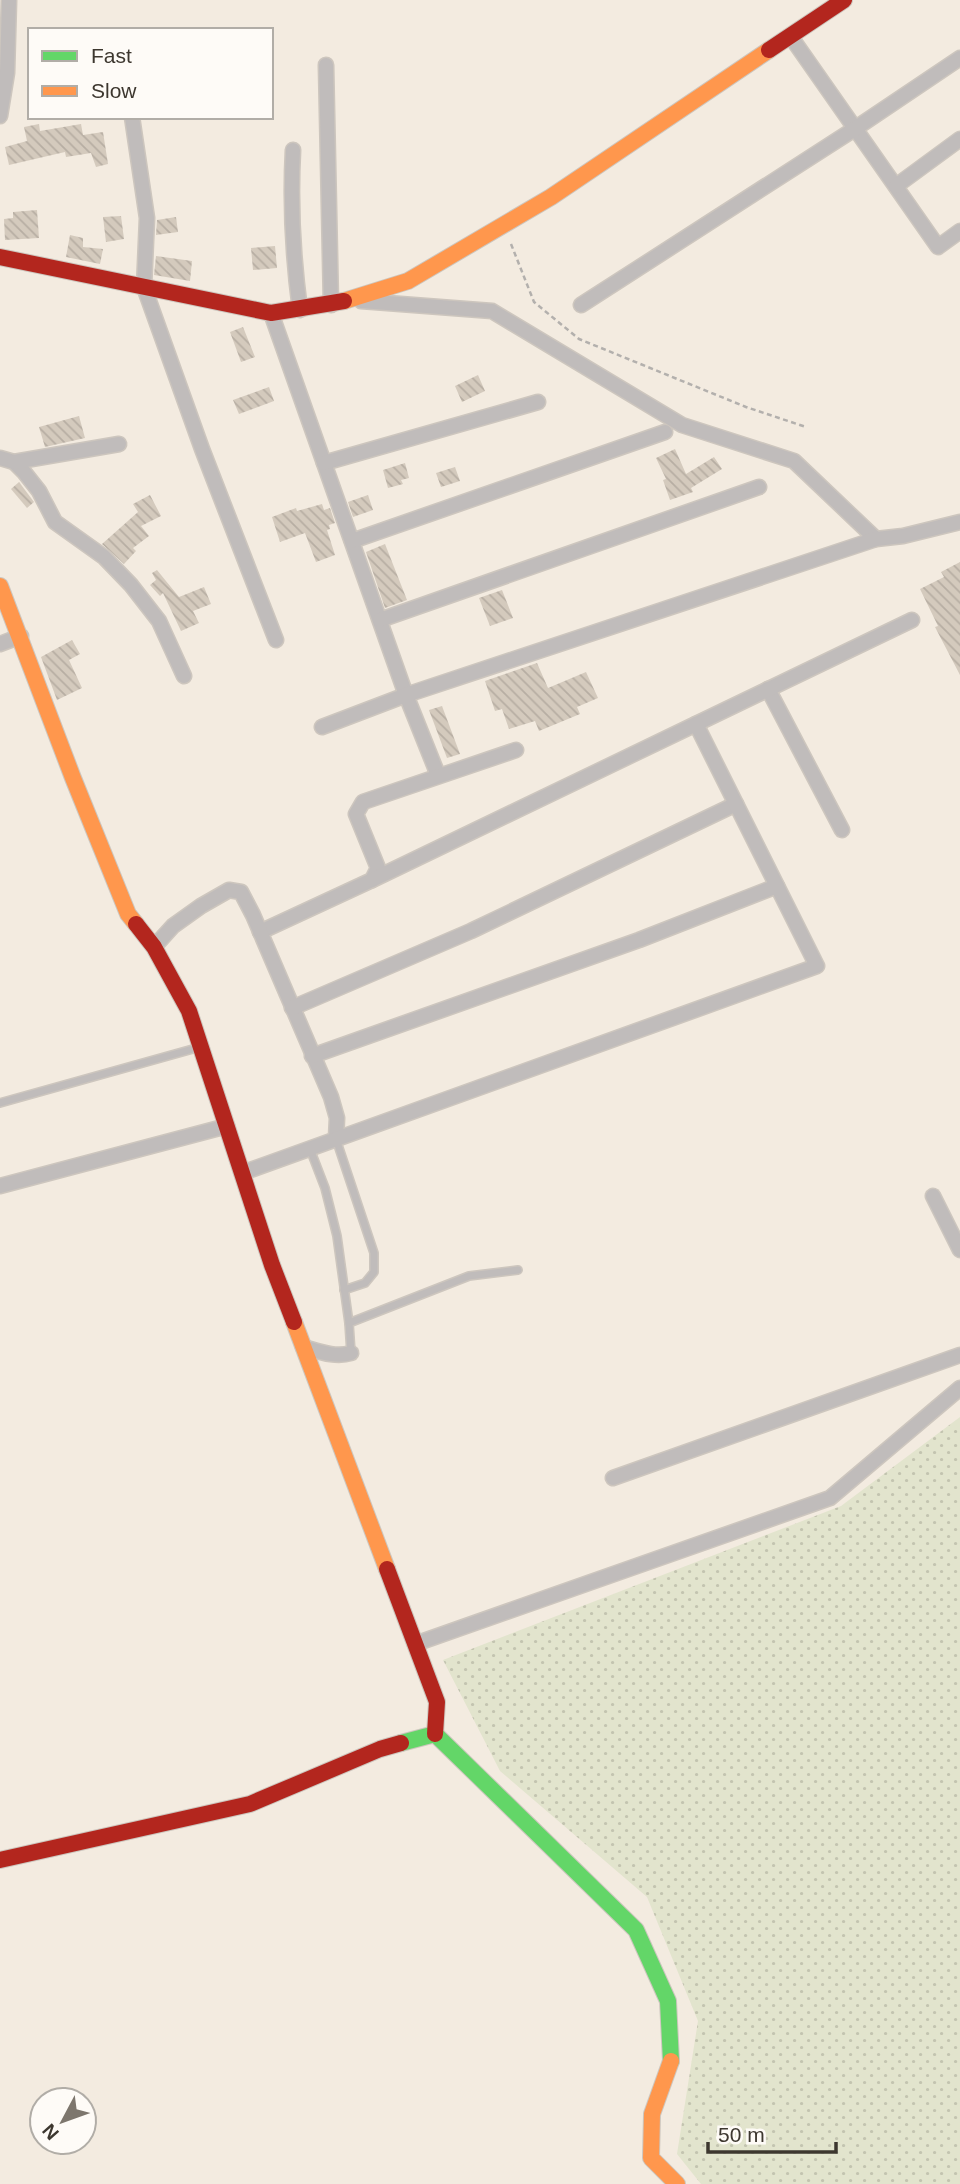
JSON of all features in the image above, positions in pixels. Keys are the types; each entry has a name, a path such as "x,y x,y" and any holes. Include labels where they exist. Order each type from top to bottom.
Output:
{"street":[{"path":"0,116 7,73 5,23 9,0"},
{"path":"0,257 271,313 331,305 348,300 408,281 551,197 844,0"},
{"path":"791,37 938,247 960,231"},
{"path":"581,305 960,58"},
{"path":"326,65 331,305"},
{"path":"132,119 147,219 144,287 202,449 276,640"},
{"path":"896,186 960,139"},
{"path":"293,150 293,260 300,310"},
{"path":"348,300 492,311 682,425 794,461 876,539"},
{"path":"271,313 406,695 438,775"},
{"path":"324,463 538,402"},
{"path":"352,541 665,432"},
{"path":"7,460 119,444"},
{"path":"7,460 39,491 55,522 104,557 131,585 159,621 184,676"},
{"path":"380,620 759,487"},
{"path":"323,727 406,695 876,539 903,536 960,522"},
{"path":"0,586 128,914 154,947 189,1011 272,1265 437,1702 435,1734 636,1930 668,2001 671,2061 652,2115 651,2158 677,2184"},
{"path":"260,932 912,620"},
{"path":"0,644 21,636"},
{"path":"768,689 842,830"},
{"path":"242,1173 817,967 696,724"},
{"path":"372,880 379,868 356,814 363,802 516,750"},
{"path":"292,1008 471,931 736,804"},
{"path":"312,1056 639,940 777,886"},
{"path":"154,947 173,926 229,890 241,891 331,1097 337,1118 336,1139"},
{"path":"0,1186 226,1126"},
{"path":"933,1196 960,1250"},
{"path":"303,1347 330,1355 344,1356 351,1353"},
{"path":"613,1478 960,1355"},
{"path":"415,1644 830,1498 960,1388"},
{"path":"0,1860 250,1804 380,1749 435,1734"}],"lane":[{"path":"0,1104 201,1047"},
{"path":"336,1139 374,1253 374,1272 365,1283 344,1290"},
{"path":"310,1148 325,1188 337,1236 351,1353"},
{"path":"349,1323 469,1276 518,1270"}],"path":[{"path":"503,224 534,302 579,339 746,407 806,427"}],"green space":[{"path":"960,1417 960,2184 701,2184 677,2154 698,2021 647,1897 500,1771 443,1660 841,1506"}],"building":[{"path":"39,124 40,131 81,124 83,135 103,132 108,164 96,167 91,153 66,157 65,152 9,165 5,147 27,141 24,127"},
{"path":"37,210 39,238 5,240 4,219 13,218 13,212"},
{"path":"121,216 124,239 106,242 103,217"},
{"path":"176,217 178,232 156,235 157,220"},
{"path":"70,235 83,238 83,247 103,249 100,264 66,257"},
{"path":"275,246 277,268 253,270 251,248"},
{"path":"156,256 192,261 190,281 154,275"},
{"path":"243,327 255,357 241,362 230,332"},
{"path":"478,375 485,391 462,402 455,386"},
{"path":"269,387 274,401 239,414 233,400"},
{"path":"79,416 85,438 45,447 39,427"},
{"path":"675,449 686,474 714,457 722,469 691,488 693,492 670,500 663,480 666,479 656,458"},
{"path":"405,463 409,478 401,480 403,484 388,488 383,470"},
{"path":"455,467 460,481 441,487 436,473"},
{"path":"19,482 34,502 27,508 11,489"},
{"path":"150,495 161,516 141,526 149,536 133,548 136,551 124,564 102,544 138,512 133,504"},
{"path":"368,495 373,510 353,517 348,502"},
{"path":"322,504 324,510 330,508 335,523 329,525 330,529 327,530 335,555 316,562 305,533 280,542 272,517 296,508 297,511"},
{"path":"385,544 407,600 385,608 366,552"},
{"path":"960,562 960,675 935,627 938,626 920,589 944,577 941,572"},
{"path":"157,570 179,597 204,587 211,604 193,611 199,623 181,631 163,593 160,596 150,585 156,580 152,573"},
{"path":"502,590 513,618 490,626 479,598"},
{"path":"72,640 80,654 69,660 82,688 57,700 41,657"},
{"path":"537,663 548,688 586,672 598,698 577,707 580,714 539,731 535,721 509,729 502,709 495,711 485,681"},
{"path":"442,706 460,754 447,758 429,710"}],"traffic: fast":[{"path":"401,1743 435,1734 636,1930 668,2001 671,2061"}],"traffic: slow":[{"path":"344,301 408,281 551,197 769,50"},
{"path":"0,586 73,778 128,914 136,924"},
{"path":"294,1322 387,1569"},
{"path":"671,2061 652,2114 651,2158 677,2184"}],"traffic: jam":[{"path":"769,50 844,0"},
{"path":"0,257 271,313 344,301"},
{"path":"136,924 154,947 189,1011 272,1265 294,1322"},
{"path":"387,1569 437,1702 435,1734"},
{"path":"0,1860 250,1804 380,1749 401,1743"}]}
